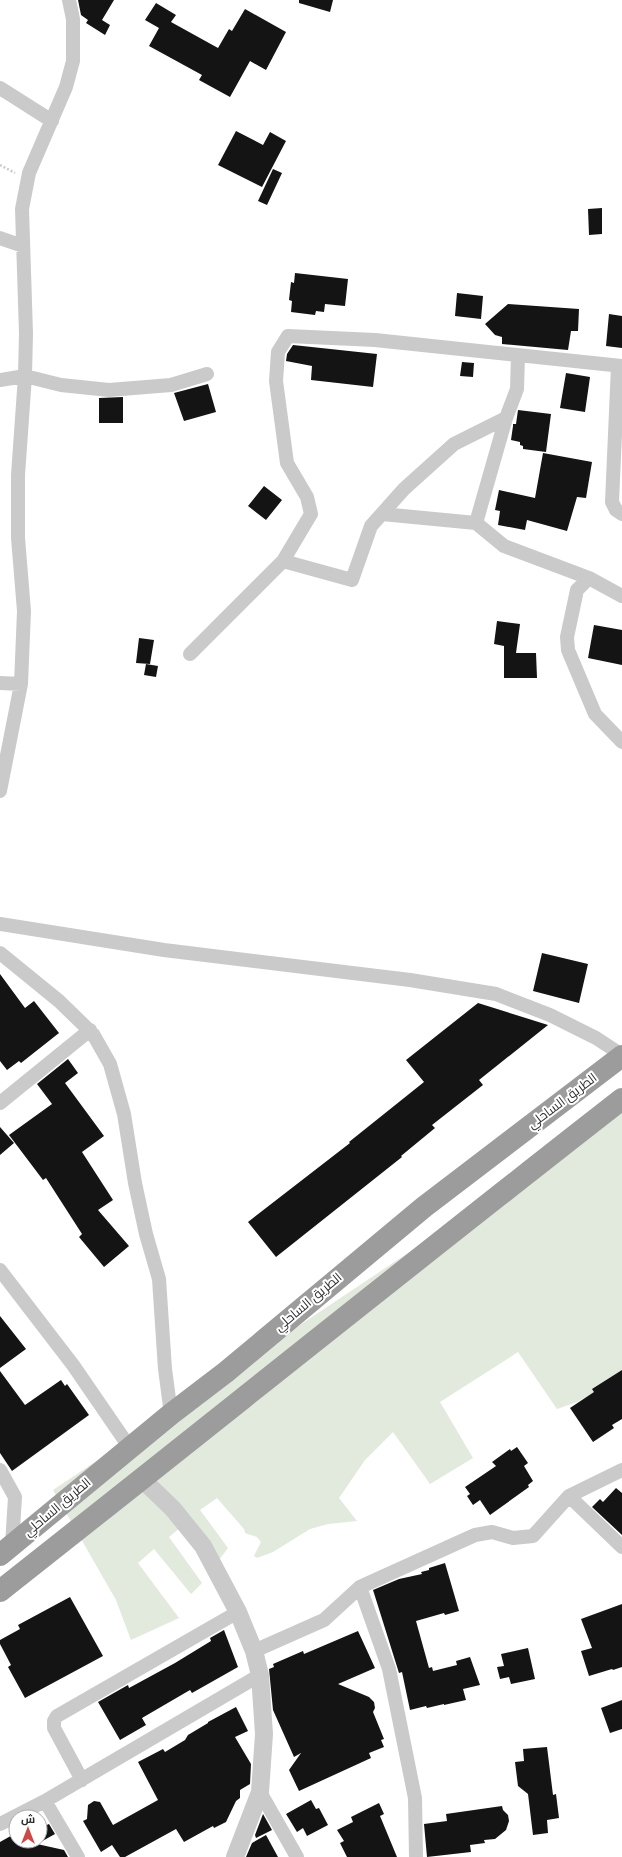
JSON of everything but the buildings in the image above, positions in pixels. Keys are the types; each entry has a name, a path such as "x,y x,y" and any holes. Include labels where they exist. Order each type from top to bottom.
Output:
{"highway":[{"name":"الطريق الساحلي","path":"6,1550 171,1414 226,1372 424,1207 622,1056"},
{"path":"0,1591 433,1246 622,1099"}],"street":[{"path":"0,791 20,684 24,611 18,538 18,475 25,376 26,333 22,209 29,173 66,87 73,61 73,19 69,0"},
{"path":"0,88 52,121"},
{"path":"0,238 23,246"},
{"path":"190,654 283,561 311,514 307,497 287,463 276,381 278,352 288,336 375,340 620,366 612,502 616,510 622,514"},
{"path":"476,523 506,418 517,389 518,355"},
{"path":"0,380 25,376 61,385 109,390 171,385 207,374"},
{"path":"283,561 352,580 371,526 404,489 454,444 506,418"},
{"path":"382,514 476,523 504,546 588,578 622,596"},
{"path":"588,578 577,590 567,637 568,650 596,714 622,742"},
{"path":"0,683 20,684"},
{"path":"0,924 164,950 410,980 496,994 550,1015 596,1038 622,1056"},
{"path":"0,953 59,1001 90,1030 110,1064 124,1114 144,1227 159,1279 165,1369 171,1414"},
{"path":"0,1103 90,1030"},
{"path":"0,1270 73,1365 130,1448"},
{"path":"0,1470 15,1497 6,1550"},
{"path":"254,1651 324,1620 360,1587 475,1535 492,1532 514,1538 533,1536 570,1496 622,1470"},
{"path":"142,1479 173,1509 203,1546 238,1612 254,1651 260,1675 264,1734 260,1792 236,1857"},
{"path":"570,1496 622,1547"},
{"path":"360,1587 389,1668 415,1798 416,1857"},
{"path":"82,1780 54,1728 57,1716 238,1612"},
{"path":"0,1824 82,1780 260,1675"},
{"path":"260,1792 297,1857"},
{"path":"45,1801 78,1857"}],"shaded area":[{"path":"622,1110 622,1377 577,1402 557,1409 518,1352 440,1402 473,1458 430,1484 393,1432 365,1460 339,1498 357,1521 328,1524 310,1529 273,1552 257,1558 254,1556 261,1542 257,1537 245,1533 244,1529 217,1498 200,1510 228,1548 218,1561 186,1523 169,1537 202,1583 191,1594 154,1549 138,1563 179,1618 131,1640 116,1600 53,1490"}]}
